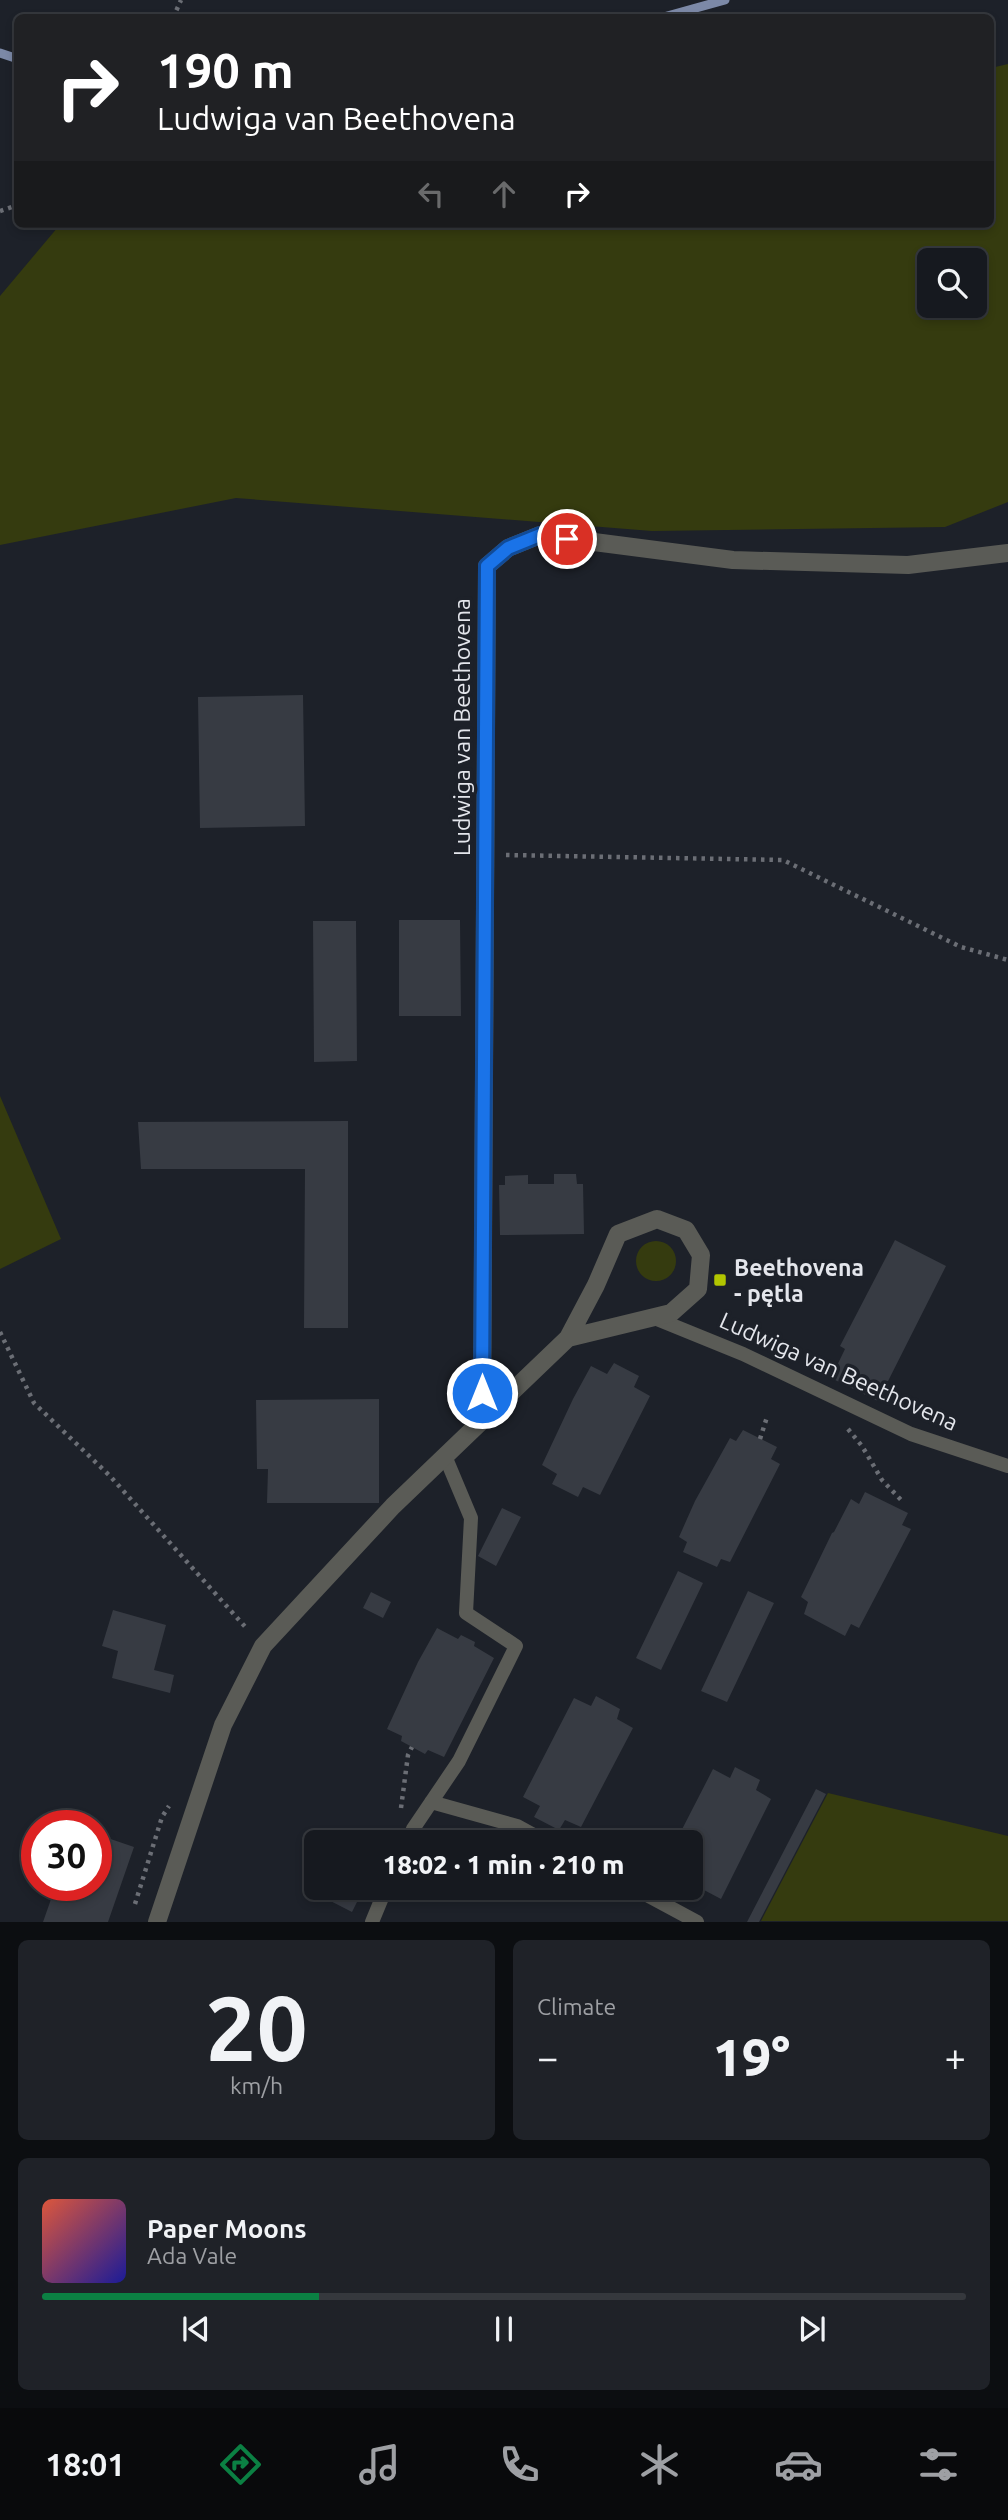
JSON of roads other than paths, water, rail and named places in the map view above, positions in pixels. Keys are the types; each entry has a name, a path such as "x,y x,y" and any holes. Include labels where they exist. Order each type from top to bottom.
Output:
{"street":[{"name":"Ludwiga van Beethovena","path":"482,1420 487,566 508,548 540,535 733,560 908,565 1008,554"},
{"name":"Ludwiga van Beethovena","path":"157,1922 223,1725 263,1646 393,1506 568,1338 596,1285 618,1234 657,1219 686,1230 701,1255 698,1289 671,1313 568,1338"}],"lane":[{"name":"Ludwiga van Beethovena","path":"652,1317 743,1354 911,1434 1008,1466"},
{"path":"414,1830 459,1761 516,1646 466,1613 471,1518 445,1456"},
{"path":"431,1802 524,1830"},
{"path":"372,1922 381,1900"},
{"path":"656,1900 697,1922"}],"waterway":[{"path":"674,14 725,0"},
{"path":"0,53 14,58"}],"place":[{"name":"Beethovena - pętla","path":"720,1280"}]}
